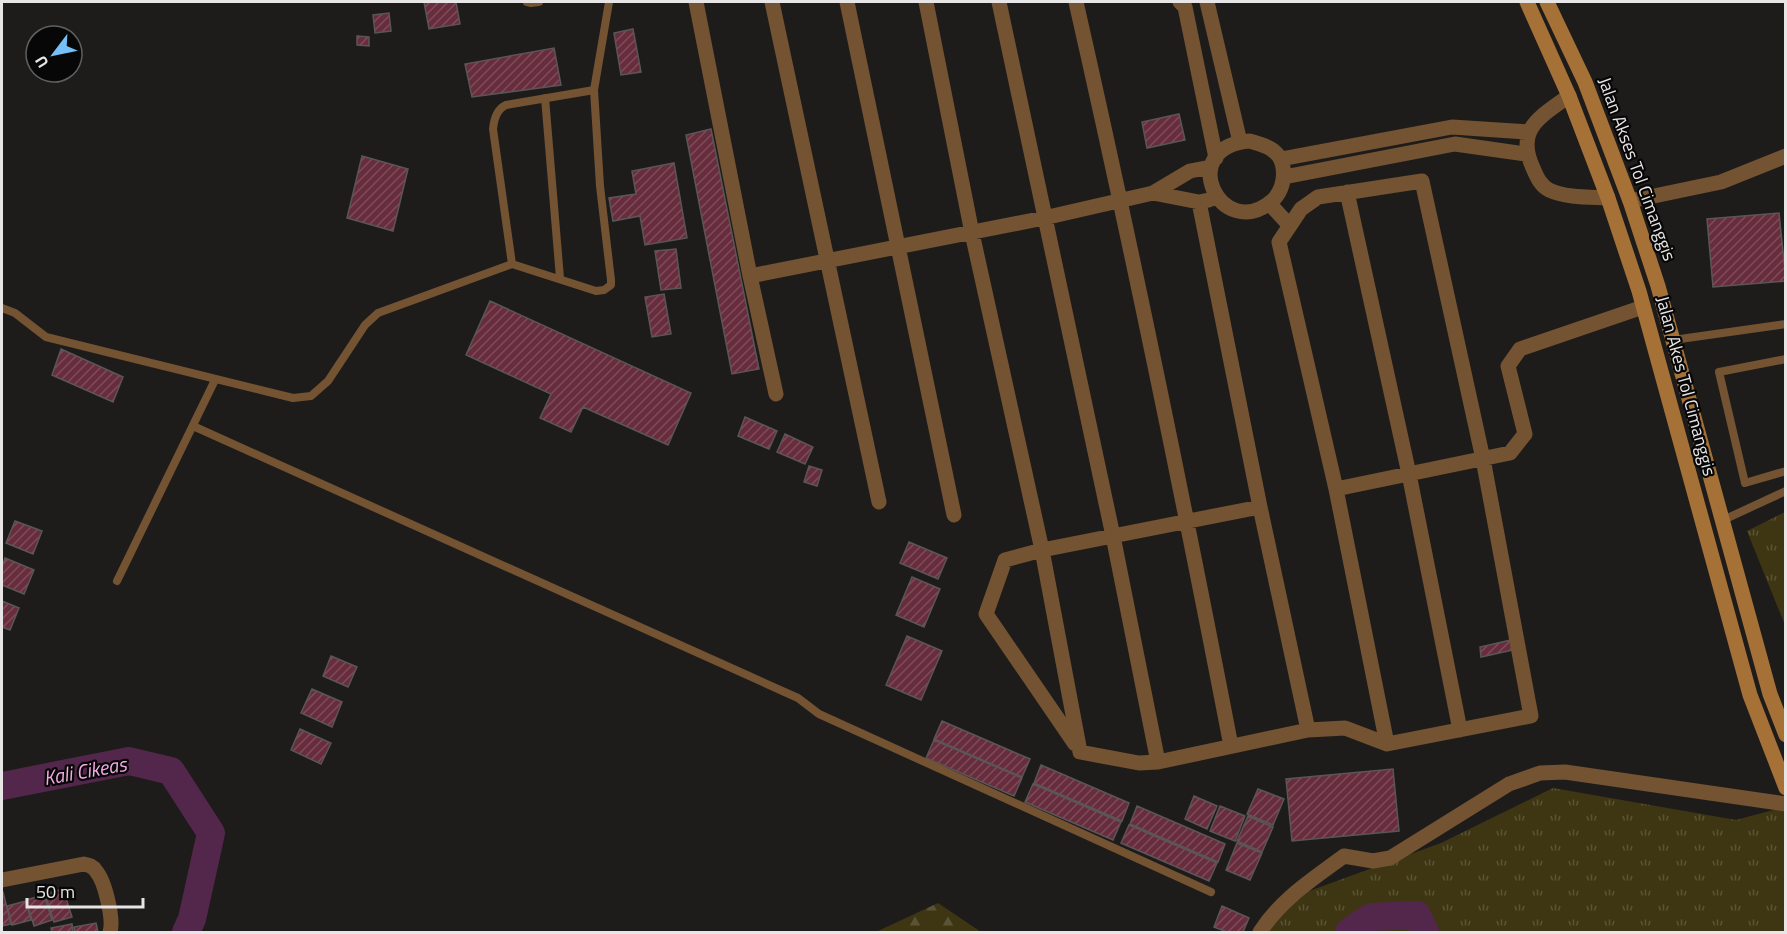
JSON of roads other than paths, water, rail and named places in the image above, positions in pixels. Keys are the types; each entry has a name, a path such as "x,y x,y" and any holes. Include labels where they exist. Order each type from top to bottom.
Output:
{"main road":[{"name":"Jalan Akes Tol Cimanggis","path":"1527,2 1569,96 1640,291 1750,695 1785,788"},
{"name":"Jalan Akses Tol Cimanggis","path":"1547,2 1585,82 1630,201 1658,286 1770,694 1785,735"},
{"path":"1640,291 1658,286"}],"street":[{"path":"696,2 750,276 776,394"},
{"path":"772,2 879,502"},
{"path":"847,2 954,515"},
{"path":"926,2 972,232 1042,550 1080,752"},
{"path":"999,2 1113,536 1158,762"},
{"path":"1076,2 1121,200 1188,522 1231,746"},
{"path":"1207,2 1240,142"},
{"path":"1188,3 1214,162"},
{"path":"1569,96 1544,114 1528,132 1526,154 1538,180 1548,189 1563,194 1608,198"},
{"path":"1281,159 1452,127 1528,132"},
{"path":"1250,141 1272,149 1281,159 1284,177 1280,193 1269,203 1248,211 1236,210 1224,204 1217,198 1209,181 1214,162 1225,148 1240,142 1250,141"},
{"path":"1284,177 1455,144 1526,154"},
{"path":"1630,201 1721,182 1785,156"},
{"path":"750,276 1044,218 1121,200 1153,192 1190,171 1214,162"},
{"path":"1260,507 1042,550 1005,560 986,614 1080,752 1139,763 1158,762 1308,730 1345,728 1387,744 1532,716 1483,459 1422,181 1318,197 1301,209 1279,242 1336,489 1387,744"},
{"path":"1153,192 1200,202 1217,198"},
{"path":"1347,192 1409,474 1460,730"},
{"path":"1200,202 1260,507 1308,730"},
{"path":"1269,203 1290,226"},
{"path":"1336,489 1510,453 1525,434 1508,366 1520,350 1643,307"},
{"path":"1260,933 1270,916 1300,887 1344,856 1373,861 1390,858 1509,784 1540,773 1565,772 1785,804"},
{"path":"2,880 84,864 92,867 102,882 111,922 110,933"}],"lane":[{"path":"527,2 539,2"},
{"path":"2,308 15,313 46,337 293,398 311,396 328,381 365,325 378,313 512,264 596,291 604,290 611,285 600,186 594,90 609,2"},
{"path":"512,264 493,129 494,120 502,107 594,90"},
{"path":"545,98 560,278"},
{"path":"1672,340 1785,324"},
{"path":"1785,358 1719,372 1745,483 1785,471"},
{"path":"117,581 215,380"},
{"path":"193,426 798,698 819,714 1211,892"},
{"path":"1722,521 1785,492"}],"waterway":[{"name":"Kali Cikeas","path":"2,786 129,761 171,771 211,833 192,919 186,932"},
{"name":"Kali Cikeas","path":"1349,932 1371,917 1417,915 1425,932"}]}
